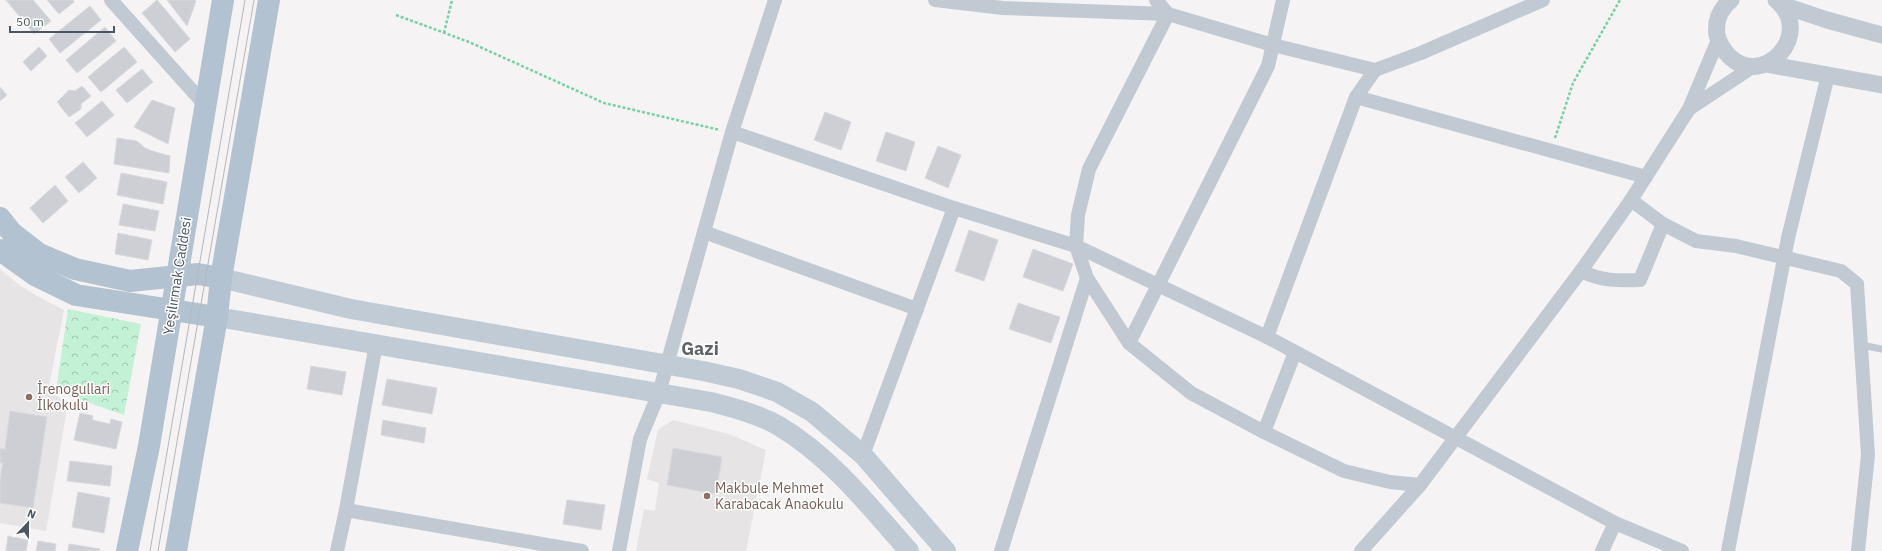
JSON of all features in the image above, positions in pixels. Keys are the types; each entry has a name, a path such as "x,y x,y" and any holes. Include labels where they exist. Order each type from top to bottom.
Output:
{"main road":[{"name":"Yeşilırmak Caddesi","path":"127,551 149,446 223,0"},
{"path":"176,551 217,317 221,278 269,0"},
{"path":"4,232 39,254 75,269 130,281 198,274 221,278 351,309 739,379 777,392 812,412 863,455 946,551"},
{"path":"0,250 35,275 76,295 172,309 191,314 217,317 711,402 748,412 780,427 840,474 909,551"}],"street":[{"path":"111,0 205,104"},
{"path":"620,551 640,439 659,393 732,132 775,0"},
{"path":"935,0 1168,14 1273,45 1375,70 1421,53 1543,0"},
{"path":"1156,0 1168,14"},
{"path":"1129,343 1268,66 1283,0"},
{"path":"1727,1 1719,15 1716,27 1718,40 1732,59 1743,64 1828,75 1882,85"},
{"path":"1689,109 1760,65 1776,58 1784,50 1790,39 1791,27 1788,16 1779,2"},
{"path":"1779,2 1827,20 1882,35"},
{"path":"1168,14 1089,169 1078,215 1076,246 1087,278 1129,343 1191,393 1264,432 1344,471 1390,482 1420,485"},
{"path":"1361,551 1420,485 1581,271 1631,200 1689,109 1718,40"},
{"path":"1267,337 1356,97 1375,70"},
{"path":"1728,551 1785,258 1828,75"},
{"path":"1356,97 1646,177"},
{"path":"732,132 954,208 1076,246 1267,337 1615,523 1682,551"},
{"path":"1631,200 1663,224 1696,241 1736,246 1841,271 1857,284 1868,455 1858,551"},
{"path":"863,455 954,208"},
{"path":"1581,271 1612,281 1640,280 1663,224"},
{"path":"704,232 917,309"},
{"path":"1001,551 1087,278"},
{"path":"337,551 346,510 376,344"},
{"path":"1264,432 1295,352"},
{"path":"346,510 582,551"},
{"path":"1602,551 1615,523"}],"lane":[{"path":"1861,345 1882,349"}],"path":[{"path":"444,32 452,0"},
{"path":"1551,151 1572,83 1620,0"},
{"path":"396,14 470,42 604,103 732,132"}],"shaded area":[{"name":"İrenogullari İlkokulu","path":"0,269 19,285 64,310 48,390 68,403 46,531 0,523"},
{"name":"Makbule Mehmet Karabacak Anaokulu","path":"673,420 729,434 766,450 746,551 636,551 644,509 655,511 659,483 647,479 658,430"}],"green space":[{"path":"68,309 141,324 124,415 56,391"}],"building":[{"path":"6,0 33,0 51,21 34,34"},
{"path":"47,0 73,0 74,2 59,14"},
{"path":"157,0 190,39 175,52 142,13"},
{"path":"167,0 196,1 187,26"},
{"path":"90,6 101,20 60,53 49,39"},
{"path":"105,27 116,41 77,73 66,60"},
{"path":"39,47 47,56 31,71 23,62"},
{"path":"124,47 137,62 101,92 88,77"},
{"path":"142,69 153,82 127,103 116,90"},
{"path":"82,86 91,96 81,104 81,109 69,117 57,102 69,90 75,91"},
{"path":"0,87 7,95 0,101"},
{"path":"152,100 175,108 168,144 134,127"},
{"path":"102,101 114,115 87,137 75,123"},
{"path":"825,112 851,122 841,150 814,140"},
{"path":"886,132 915,142 906,171 876,161"},
{"path":"117,138 137,141 145,148 170,156 169,173 114,164"},
{"path":"938,146 961,155 948,188 925,178"},
{"path":"83,162 97,178 79,193 65,177"},
{"path":"121,173 167,182 163,204 117,195"},
{"path":"55,185 68,201 43,223 30,208"},
{"path":"123,204 159,211 155,231 119,225"},
{"path":"969,230 998,240 984,281 955,271"},
{"path":"118,233 152,240 148,260 115,254"},
{"path":"1033,249 1073,264 1063,291 1023,277"},
{"path":"1018,303 1060,317 1051,343 1009,329"},
{"path":"311,366 346,372 342,395 307,389"},
{"path":"387,379 437,388 432,414 382,405"},
{"path":"10,411 47,417 33,508 0,503 0,479 3,463 0,463 0,449 5,449"},
{"path":"80,413 93,416 92,420 110,424 111,419 122,422 116,449 74,440"},
{"path":"383,420 426,428 424,443 381,435"},
{"path":"673,448 722,457 716,494 667,485"},
{"path":"70,461 112,466 110,486 67,481"},
{"path":"78,492 110,498 104,533 72,527"},
{"path":"567,500 605,505 601,530 563,524"},
{"path":"8,536 28,540 26,551 6,551"},
{"path":"38,541 56,544 55,551 36,551"},
{"path":"69,544 100,549 99,551 68,551"}],"tram line":[{"path":"150,551 245,0"},
{"path":"158,551 254,0"}],"place":[{"name":"İrenogullari İlkokulu","path":"29,397"},
{"name":"Makbule Mehmet Karabacak Anaokulu","path":"707,496"}],"district":[{"name":"Gazi","path":"700,348"}]}
